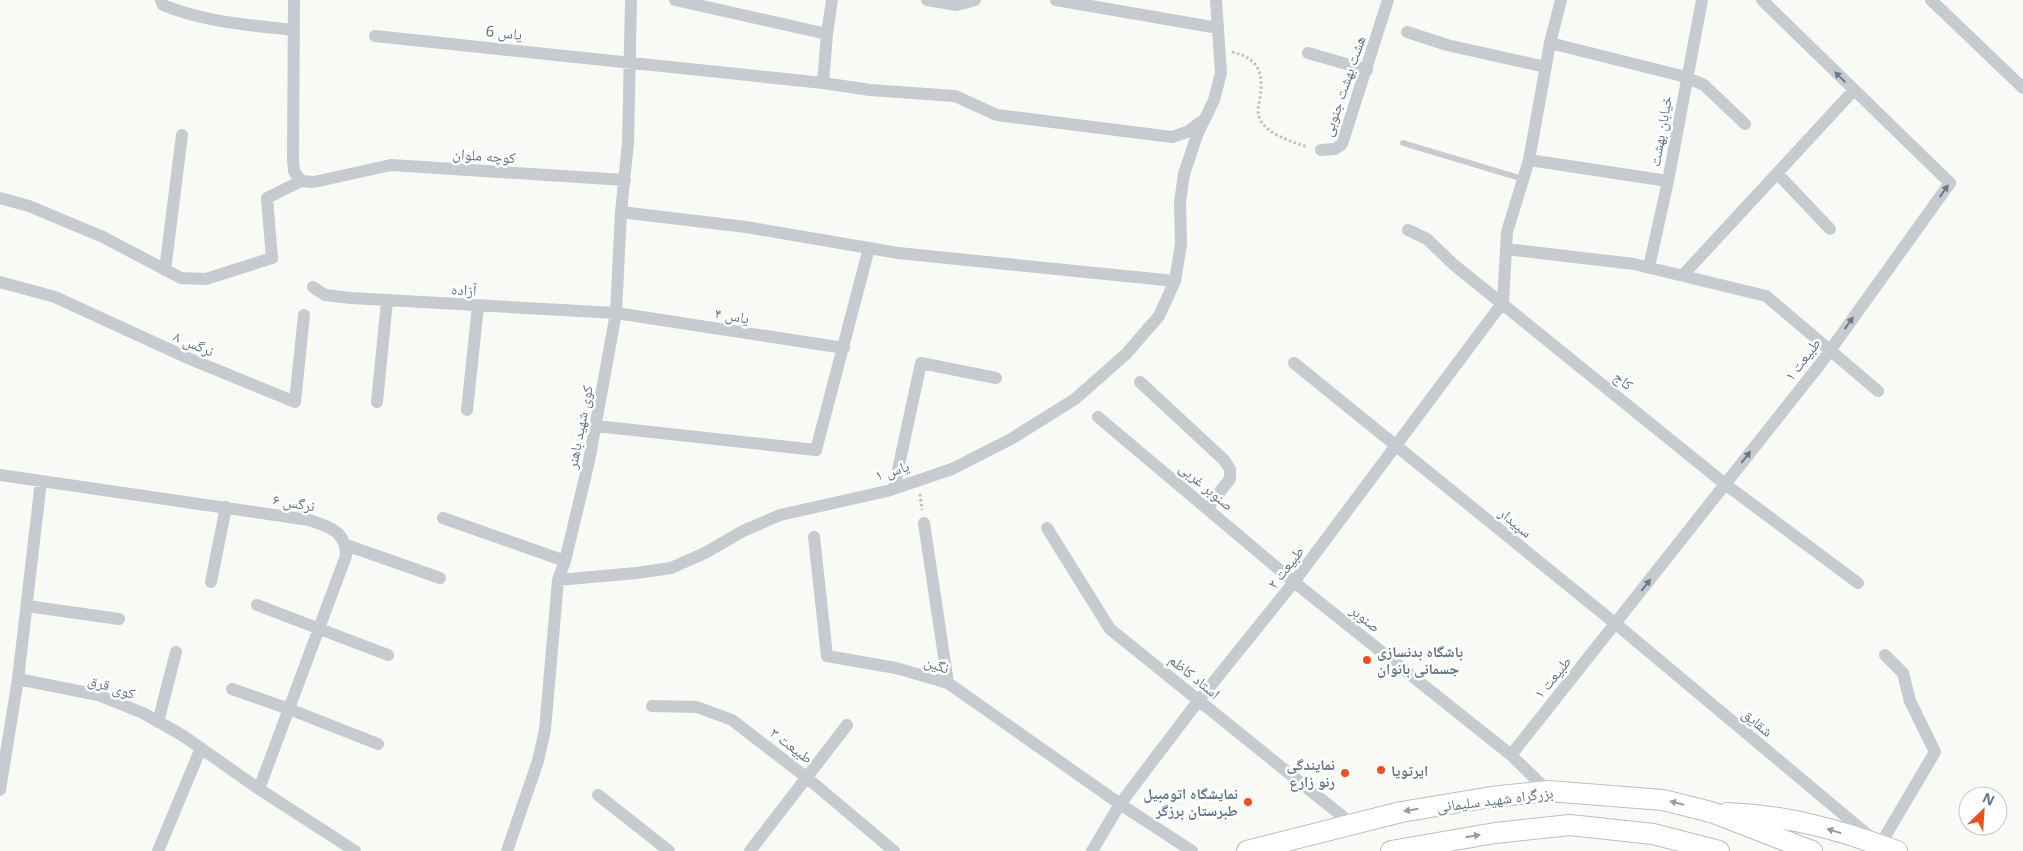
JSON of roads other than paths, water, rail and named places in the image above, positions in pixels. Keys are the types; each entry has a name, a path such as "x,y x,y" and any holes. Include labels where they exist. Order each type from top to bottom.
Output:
{"highway":[{"name":"بزرگراه شهید سلیمانی","path":"1247,851 1401,812 1491,797 1548,791 1663,800 1711,812 1812,851"},
{"path":"1711,812 1762,814 1809,823 1888,848"},
{"path":"1404,850 1495,833 1570,825 1653,834 1720,851"},
{"path":"1653,834 1684,851"}],"street":[{"path":"161,0 163,5 174,10 213,20 293,30"},
{"path":"0,198 29,206 103,237 180,278 206,279 272,258 267,198 301,181 294,171 293,159 294,0"},
{"name":"کوی شهید باهنر","path":"507,851 538,761 544,730 558,580 565,560 590,461 616,313 621,212 628,143 630,0"},
{"path":"675,0 827,34"},
{"path":"824,82 827,34 832,0"},
{"path":"927,0 957,6 975,0"},
{"path":"1056,0 1218,28"},
{"name":"یاس ۱","path":"558,580 671,568 780,515 894,488 952,469 1011,439 1075,399 1126,354 1159,316 1175,281 1181,244 1180,202 1184,174 1197,135 1214,100 1220,73 1216,0"},
{"name":"هشت بهشت جنوبی","path":"1321,150 1335,149 1342,144 1388,0"},
{"path":"1503,302 1507,232 1529,160 1550,44 1561,0"},
{"name":"خیابان بهشت","path":"1649,267 1668,181 1686,77 1702,0"},
{"name":"طبیعت ۱","path":"1511,755 1830,350 1950,183 1762,0"},
{"path":"1931,0 2023,88"},
{"path":"1407,32 1447,45 1546,67"},
{"name":"یاس 6","path":"375,36 824,82 870,90 955,96 997,115 1172,137 1187,132 1206,117"},
{"path":"1550,44 1686,77 1704,85 1745,124"},
{"path":"1308,53 1366,70"},
{"path":"1683,276 1854,90"},
{"path":"165,270 182,135"},
{"path":"1529,160 1668,181"},
{"name":"کوچه ملوان","path":"301,181 314,182 343,174 391,165 625,180"},
{"path":"1777,173 1830,229"},
{"path":"621,212 746,227 898,253 1175,281"},
{"name":"کاج","path":"1408,230 1427,239 1453,264 1503,302 1726,484 1858,583"},
{"path":"596,426 816,450 844,348 868,248"},
{"path":"1506,249 1649,267 1766,296 1878,391"},
{"name":"نرگس ۸","path":"0,282 55,298 190,359 295,402 304,315"},
{"name":"آزاده","path":"313,287 325,295 387,301 616,313"},
{"path":"377,402 387,301"},
{"name":"طبیعت ۲","path":"1092,851 1120,804 1199,700 1294,582 1503,302"},
{"path":"467,410 478,306"},
{"name":"یاس ۴","path":"616,313 844,348"},
{"path":"894,488 920,363 996,378"},
{"name":"سپیدار","path":"1294,363 1616,624"},
{"path":"1140,382 1224,460 1230,469 1230,479 1208,507"},
{"name":"صنوبر غربی","path":"1098,417 1208,507 1294,582"},
{"name":"نرگس ۶","path":"0,475 309,520 329,526 342,536 346,544"},
{"path":"0,790 18,679 41,481"},
{"path":"211,582 226,507"},
{"path":"443,518 565,560"},
{"path":"924,523 948,683"},
{"name":"استاد کاظم","path":"1047,528 1110,629 1352,824"},
{"name":"نگین","path":"814,537 827,656 896,668 948,683 1120,804 1192,851"},
{"path":"259,788 346,556 346,544 440,578"},
{"name":"صنوبر","path":"1294,582 1511,755 1548,791"},
{"path":"257,605 318,630 388,655"},
{"path":"26,606 119,618"},
{"name":"شقایق","path":"1616,624 1888,848"},
{"path":"158,722 176,652"},
{"path":"1885,655 1903,673 1910,702 1935,752 1888,848"},
{"name":"کوی قرق","path":"18,679 98,695 143,713 200,748 355,851"},
{"path":"232,689 378,744"},
{"name":"طبیعت ٣","path":"652,706 697,707 732,720 806,777 894,851"},
{"path":"750,851 847,725"},
{"path":"158,851 200,748"},
{"path":"598,795 669,851"}],"lane":[{"path":"1403,143 1523,179"}],"place":[{"name":"باشگاه بدنسازی جسمانی بانوان","path":"1367,660"},
{"name":"ایرتویا","path":"1381,770"},
{"name":"نمایندگی رنو زارع","path":"1345,773"},
{"name":"نمایشگاه اتومبیل طبرستان برزگر","path":"1248,802"}]}
